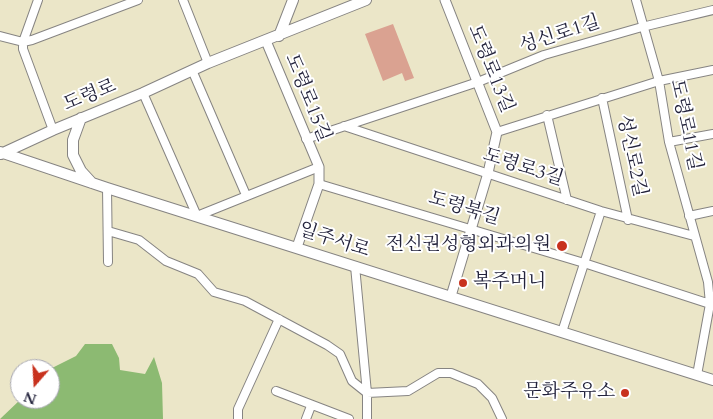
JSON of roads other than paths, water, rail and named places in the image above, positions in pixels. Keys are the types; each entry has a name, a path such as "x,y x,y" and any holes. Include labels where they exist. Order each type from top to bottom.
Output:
{"main road":[{"path":"279,36 293,0"},
{"name":"도령로","path":"1,153 81,118 143,94 208,63 366,0"},
{"path":"81,118 73,140 73,154 82,171 93,184"},
{"name":"일주서로","path":"1,153 93,184 713,380"}],"street":[{"path":"38,0 23,42 23,49 53,130"},
{"path":"0,36 23,42 138,0"},
{"path":"183,0 208,63"},
{"name":"도령로13길","path":"445,0 497,132 488,174 451,296"},
{"name":"도령로11길","path":"636,0 642,27 659,82 669,142 694,236 710,281 712,304 697,375"},
{"name":"성신로1길","path":"306,139 478,82 544,55 642,27 713,10"},
{"name":"도령로15길","path":"266,41 319,167 319,184 297,247"},
{"path":"192,70 246,195"},
{"name":"성신로2길","path":"497,132 602,98 659,82 713,70"},
{"path":"143,94 197,216"},
{"name":"성신로2길","path":"602,98 628,220"},
{"path":"547,115 567,200"},
{"name":"도령로3길","path":"344,126 628,220 694,236"},
{"path":"669,142 713,134"},
{"name":"도령로15길","path":"197,216 319,167"},
{"name":"도령북길","path":"319,184 584,262 712,304"},
{"path":"107,188 108,262"},
{"path":"562,332 600,211"},
{"path":"689,216 713,211"},
{"path":"108,231 139,240 166,261 198,274 214,292 245,301 327,344 340,354 352,381 367,393 408,391 438,373 451,372 478,384 492,398 502,419"},
{"path":"355,266 367,393 367,419"},
{"path":"238,419 238,409 279,319"},
{"path":"276,391 349,419"},
{"path":"306,419 311,406"}],"place":[{"name":"전신권성형외과의원","path":"562,246"},
{"name":"복주머니","path":"463,283"},
{"name":"문화주유소","path":"625,393"}]}
